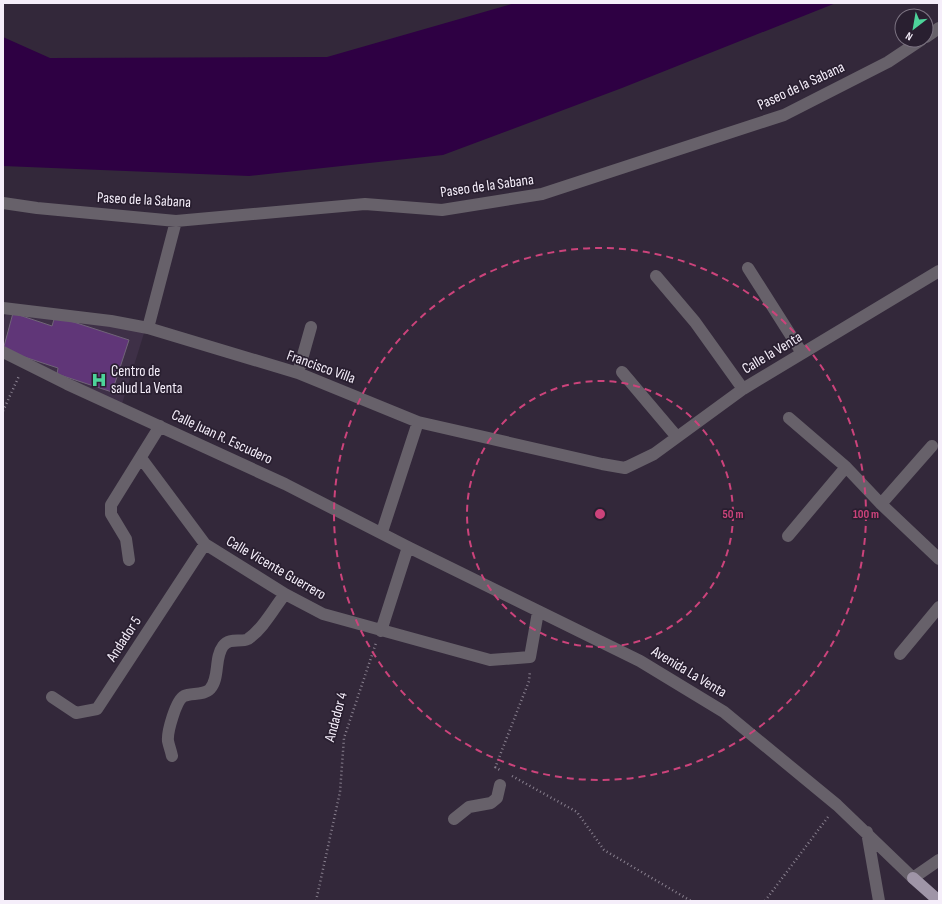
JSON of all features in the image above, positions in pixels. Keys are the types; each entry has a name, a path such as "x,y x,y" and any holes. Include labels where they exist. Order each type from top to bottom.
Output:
{"main road":[{"name":"Avenida La Venta","path":"913,878 939,901"}],"street":[{"name":"Paseo de la Sabana","path":"3,203 37,208 176,221 364,204 442,210 542,194 784,115 888,62 909,48"},
{"path":"148,328 176,221"},
{"path":"748,268 802,353"},
{"name":"Calle la Venta","path":"625,468 654,454 743,389 939,270"},
{"path":"656,276 695,322 743,389"},
{"name":"Francisco Villa","path":"3,308 111,321 148,328 298,373 418,422 625,468"},
{"path":"298,373 311,327"},
{"name":"Calle Juan R. Escudero","path":"3,352 286,484 382,532"},
{"path":"622,372 676,437"},
{"path":"789,418 846,467 881,504 939,559"},
{"path":"382,532 418,422"},
{"path":"129,560 126,539 111,514 110,505 160,426"},
{"path":"881,504 932,446"},
{"name":"Calle Vicente Guerrero","path":"141,458 205,544 285,594 323,614 490,660 530,657"},
{"path":"788,536 846,467"},
{"name":"Avenida La Venta","path":"382,532 408,547 640,661 724,712 837,805 867,832 913,878"},
{"name":"Andador 5","path":"52,697 76,713 98,709 205,544"},
{"path":"381,631 408,547"},
{"path":"172,756 168,739 176,706 182,697 192,693 208,692 211,689 214,682 219,653 224,644 232,640 243,641 250,637 259,629 285,594"},
{"path":"900,654 939,607"},
{"path":"530,657 538,612"},
{"path":"454,818 468,807 491,803 497,798 500,785"},
{"path":"867,832 879,901"},
{"path":"913,878 939,860"}],"path":[{"path":"3,411 25,363"},
{"name":"Andador 4","path":"316,901 340,792 344,738 381,631"},
{"path":"500,785 495,767 529,681 530,657"},
{"path":"495,767 502,771"},
{"path":"509,774 577,812 604,850 691,901"},
{"path":"765,901 837,805"}],"shaded area":[{"path":"515,3 836,3 622,88 443,155 249,176 3,166 3,37 50,58 327,57"},
{"name":"Centro de salud La Venta","path":"7,310 145,330 122,404 3,350 3,322"}],"building":[{"name":"Centro de salud La Venta","path":"13,313 52,326 55,316 129,340 112,392 57,374 58,368 3,350"}],"place":[{"name":"Centro de salud La Venta","path":"99,380"}]}
